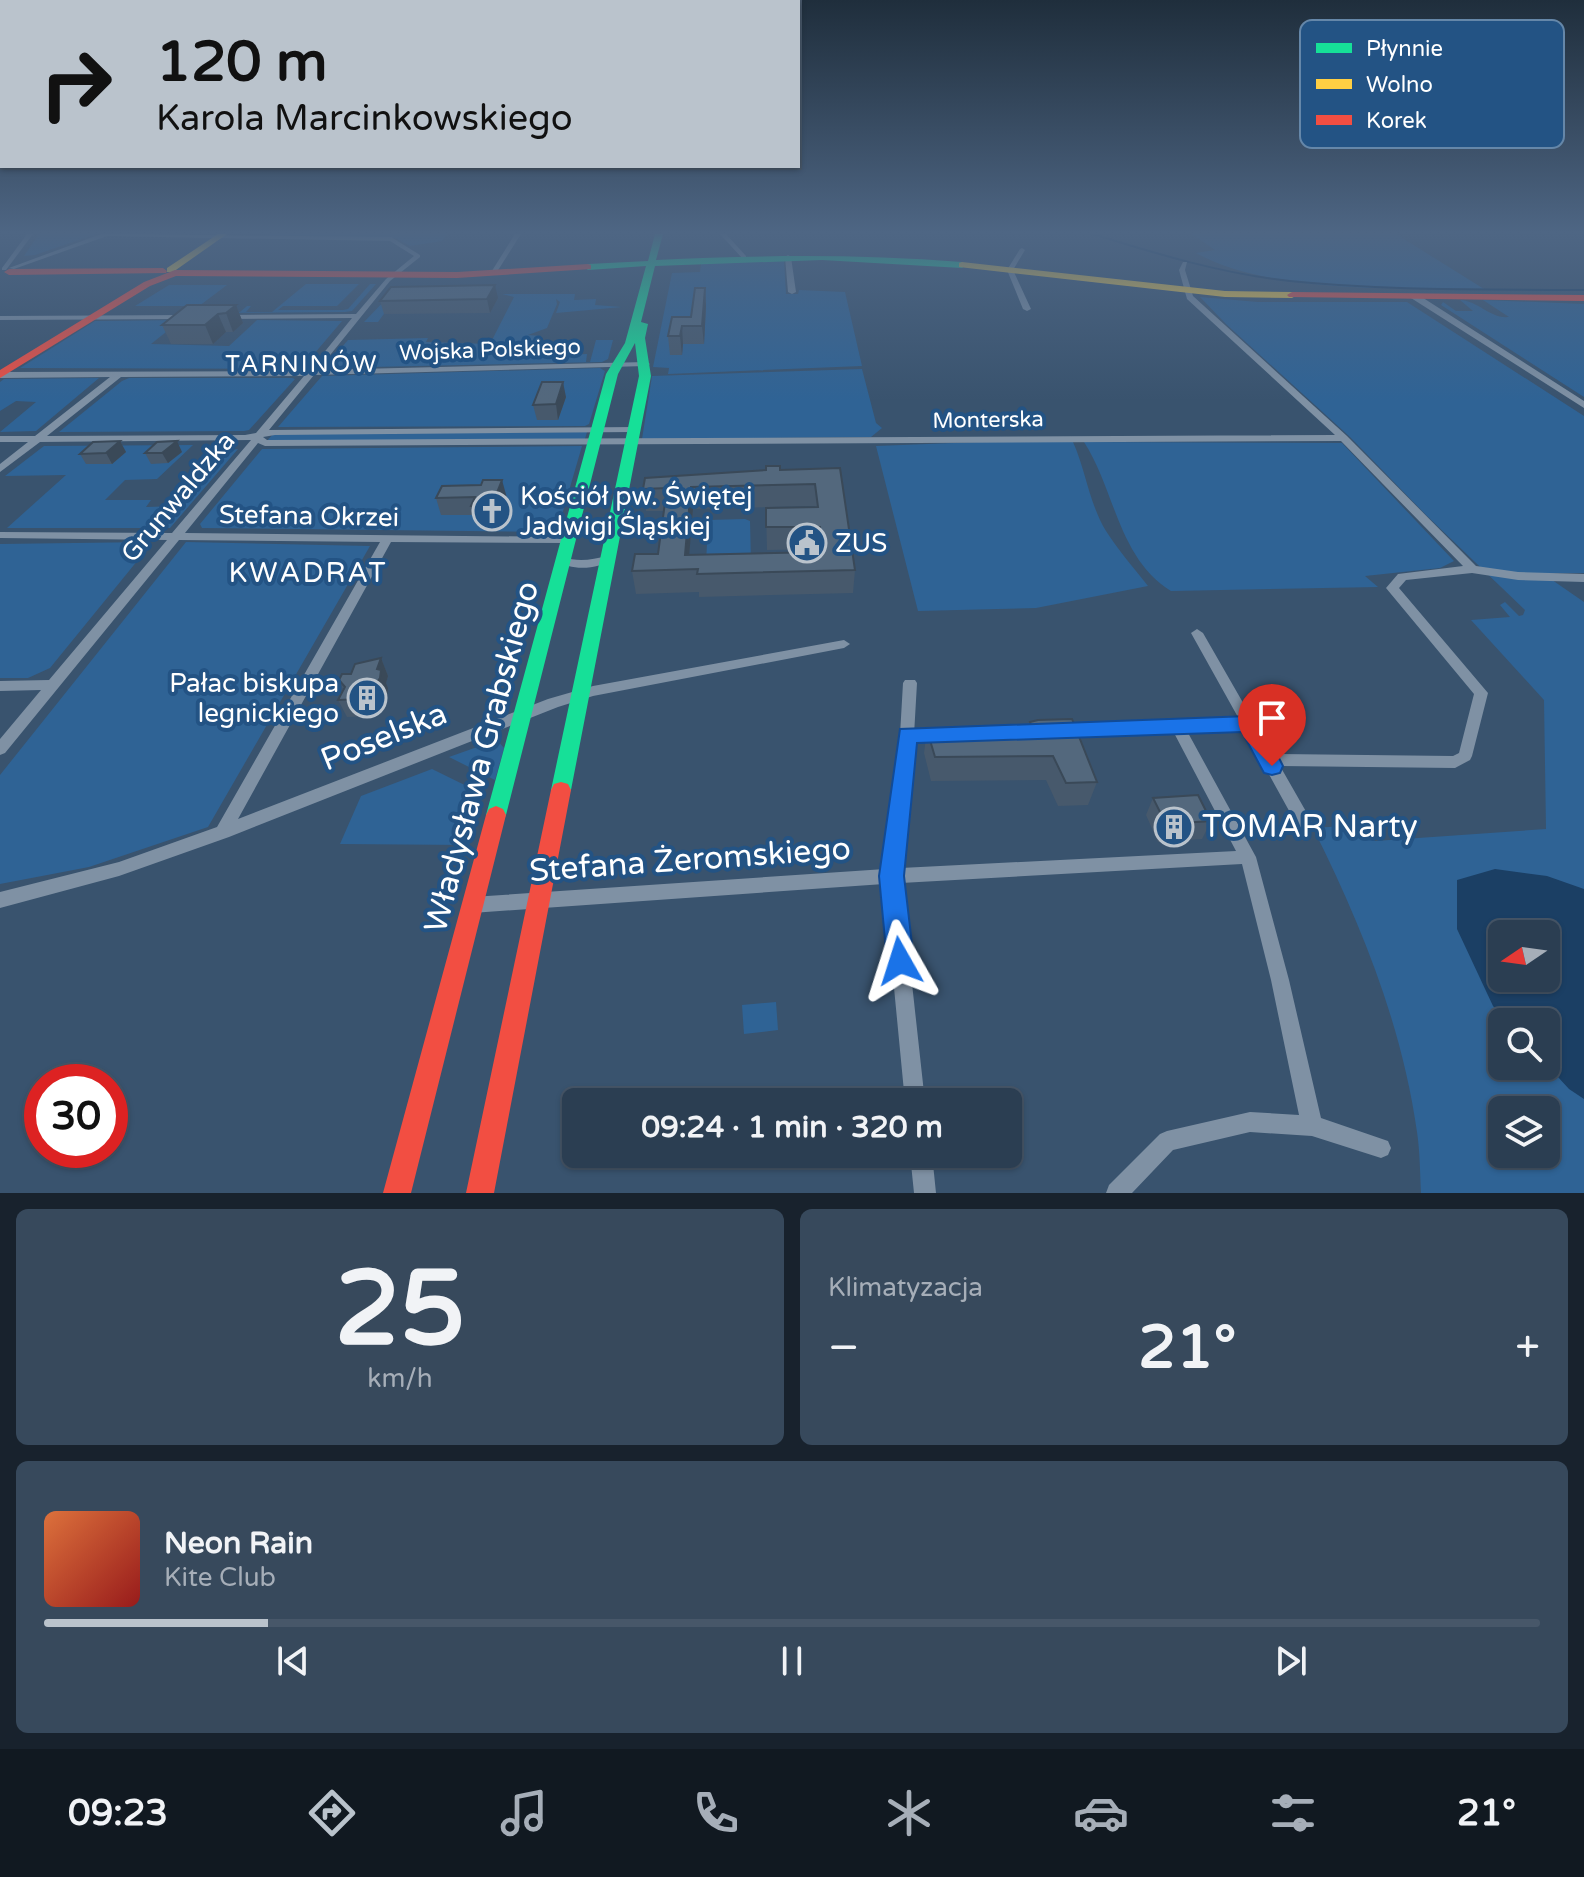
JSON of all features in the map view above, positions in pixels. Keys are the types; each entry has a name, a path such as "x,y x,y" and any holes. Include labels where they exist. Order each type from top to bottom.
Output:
{"street":[{"path":"0,375 137,290"},
{"name":"Grunwaldzka","path":"0,749 256,437 382,290"},
{"name":"Władysława Grabskiego","path":"397,1193 596,435 616,364 636,338 649,290"},
{"path":"1019,290 1027,309"},
{"path":"1169,290 1287,296 1584,298"},
{"path":"1188,292 1344,438 1472,569"},
{"path":"1414,296 1584,405"},
{"path":"216,317 359,316"},
{"path":"0,318 193,317"},
{"name":"Władysława Grabskiego","path":"480,1193 646,364 636,338"},
{"name":"Wojska Polskiego","path":"0,375 312,373 646,364"},
{"path":"0,469 119,374"},
{"path":"0,439 256,437 275,432 376,431 596,435"},
{"path":"368,443 376,431"},
{"path":"256,437 265,443 368,443 596,435"},
{"name":"Monterska","path":"596,435 633,435 646,444 1344,438"},
{"name":"Stefana Okrzei","path":"0,535 386,540 570,535 578,526 604,525 613,530"},
{"path":"223,832 386,540"},
{"path":"563,560 568,563 597,563 607,559"},
{"path":"1263,751 1278,760 1455,762 1465,756 1481,693 1392,588 1402,577 1472,569 1518,576 1584,578"},
{"path":"1197,633 1304,822"},
{"name":"Poselska","path":"0,900 119,869 223,832 523,712 580,695 844,644"},
{"path":"910,683 915,735 892,876 914,1088"},
{"path":"0,686 53,685"},
{"path":"1050,730 1249,724"},
{"path":"1177,725 1248,857 1280,980 1312,1126"},
{"name":"Stefana Żeromskiego","path":"472,905 892,876 1248,857"},
{"path":"1117,1193 1167,1141 1250,1122 1312,1126 1381,1148"},
{"path":"922,1168 925,1193"}],"shaded area":[{"path":"161,290 221,290 199,306 135,306"},
{"path":"299,290 353,290 337,306 283,306 278,310 348,309 365,290 371,290 352,311 345,312 203,313 218,304 210,312 240,312 251,306 246,312 272,312"},
{"path":"457,290 454,294 502,294 397,296 378,322 364,322 389,296 446,294"},
{"path":"669,290 786,290 786,294 798,294 799,290 845,292 862,366 668,374 669,368 653,367"},
{"path":"502,294 575,294 574,300 596,299 595,305 622,307 556,313 560,302 556,299 557,304 547,328 528,335 541,336 539,342 548,342 547,348 556,348 554,353 560,353 557,363 324,368 348,340 428,338 426,342 490,344 514,297"},
{"path":"1200,297 1258,302 1407,302 1584,416 1584,573 1542,573 1584,602 1584,1193 1421,1193 1418,1140 1410,1092 1390,1014 1363,938 1313,828 1344,826 1347,832 1375,841 1546,829 1544,700 1471,620 1510,617 1500,605 1505,602 1519,616 1525,610 1350,437"},
{"path":"1460,300 1502,317 1509,317 1483,300 1584,304 1584,397 1441,305 1443,302 1456,311 1473,311"},
{"path":"181,320 151,344 229,346 257,320 342,321 298,369 20,368 95,321"},
{"path":"596,340 613,340 608,359 602,362 557,363 563,362 566,355 587,354 586,362 590,362"},
{"path":"600,368 605,371 589,424 585,426 278,427 322,376"},
{"path":"862,369 876,423 882,428 871,437 642,439 652,376"},
{"path":"99,378 36,431 0,432 36,402 16,401 0,411 0,382 4,379"},
{"path":"129,378 295,379 249,430 59,432"},
{"path":"587,432 585,439 266,442 273,434"},
{"path":"1073,442 1100,520 1148,586 1036,608 918,611 876,446"},
{"path":"1084,442 1342,443 1454,561 1440,568 1365,576 1378,587 1171,591 1139,561"},
{"path":"193,445 157,479 125,480 105,500 151,500 146,507 181,506 229,450 238,449 170,528 7,528 66,475 5,476 44,446"},
{"path":"582,446 557,532 202,528 200,524 262,449"},
{"path":"708,520 750,521 751,563 706,565"},
{"path":"150,542 50,668 28,678 0,678 0,544"},
{"path":"186,542 370,546 208,827 89,867 0,884 0,775"},
{"path":"497,740 504,748 495,780 449,757"},
{"path":"432,769 483,794 469,845 340,844 361,796"},
{"path":"1495,869 1547,876 1584,889 1584,1099 1560,1079 1560,1008 1495,1008 1457,929 1457,880"},
{"path":"776,1002 778,1030 744,1034 742,1005"}],"building":[{"path":"389,290 492,290 487,299 380,301"},
{"path":"695,290 705,290 702,326 682,326 680,336 668,336 672,317 691,317"},
{"path":"187,305 236,305 205,325 162,325"},
{"path":"542,382 563,382 556,404 533,405"},
{"path":"120,441 106,453 80,454 93,442"},
{"path":"177,441 162,453 145,453 157,442"},
{"path":"766,466 780,466 780,470 840,468 855,570 697,574 698,569 632,571 635,554 658,554 667,488 643,489 645,478 766,470","holes":["815,484 818,507 766,508 766,527 820,527 823,552 685,555 691,487"]},
{"path":"483,480 502,480 492,505 471,506 475,497 436,498 442,486 481,485"},
{"path":"381,658 377,669 381,670 380,678 364,699 338,700 345,687 339,680 342,674 351,674 355,664"},
{"path":"1072,719 1097,782 1066,783 1053,756 935,757 927,730 1031,725 1030,722 1038,720"},
{"path":"1198,795 1211,821 1166,824 1153,798"}],"waterway":[{"path":"1554,290 1584,290"}],"traffic: fast":[{"path":"496,815 612,374 630,343 644,290"},
{"path":"561,790 645,376 640,338 643,324"}],"traffic: slow":[{"path":"1186,290 1292,295"}],"traffic: jam":[{"path":"0,375 138,290"},
{"path":"1292,295 1584,298"},
{"path":"480,1193 561,790"},
{"path":"397,1193 496,815"}],"place":[{"name":"Kościół pw. Świętej Jadwigi Śląskiej","path":"492,511"},
{"name":"ZUS","path":"807,543"},
{"name":"Pałac biskupa legnickiego","path":"367,698"},
{"name":"TOMAR Narty","path":"1174,827"}],"district":[{"name":"TARNINÓW","path":"302,364"},
{"name":"KWADRAT","path":"308,573"}],"route":[{"path":"900,961 892,876 907,735 1249,724 1272,766"}]}
